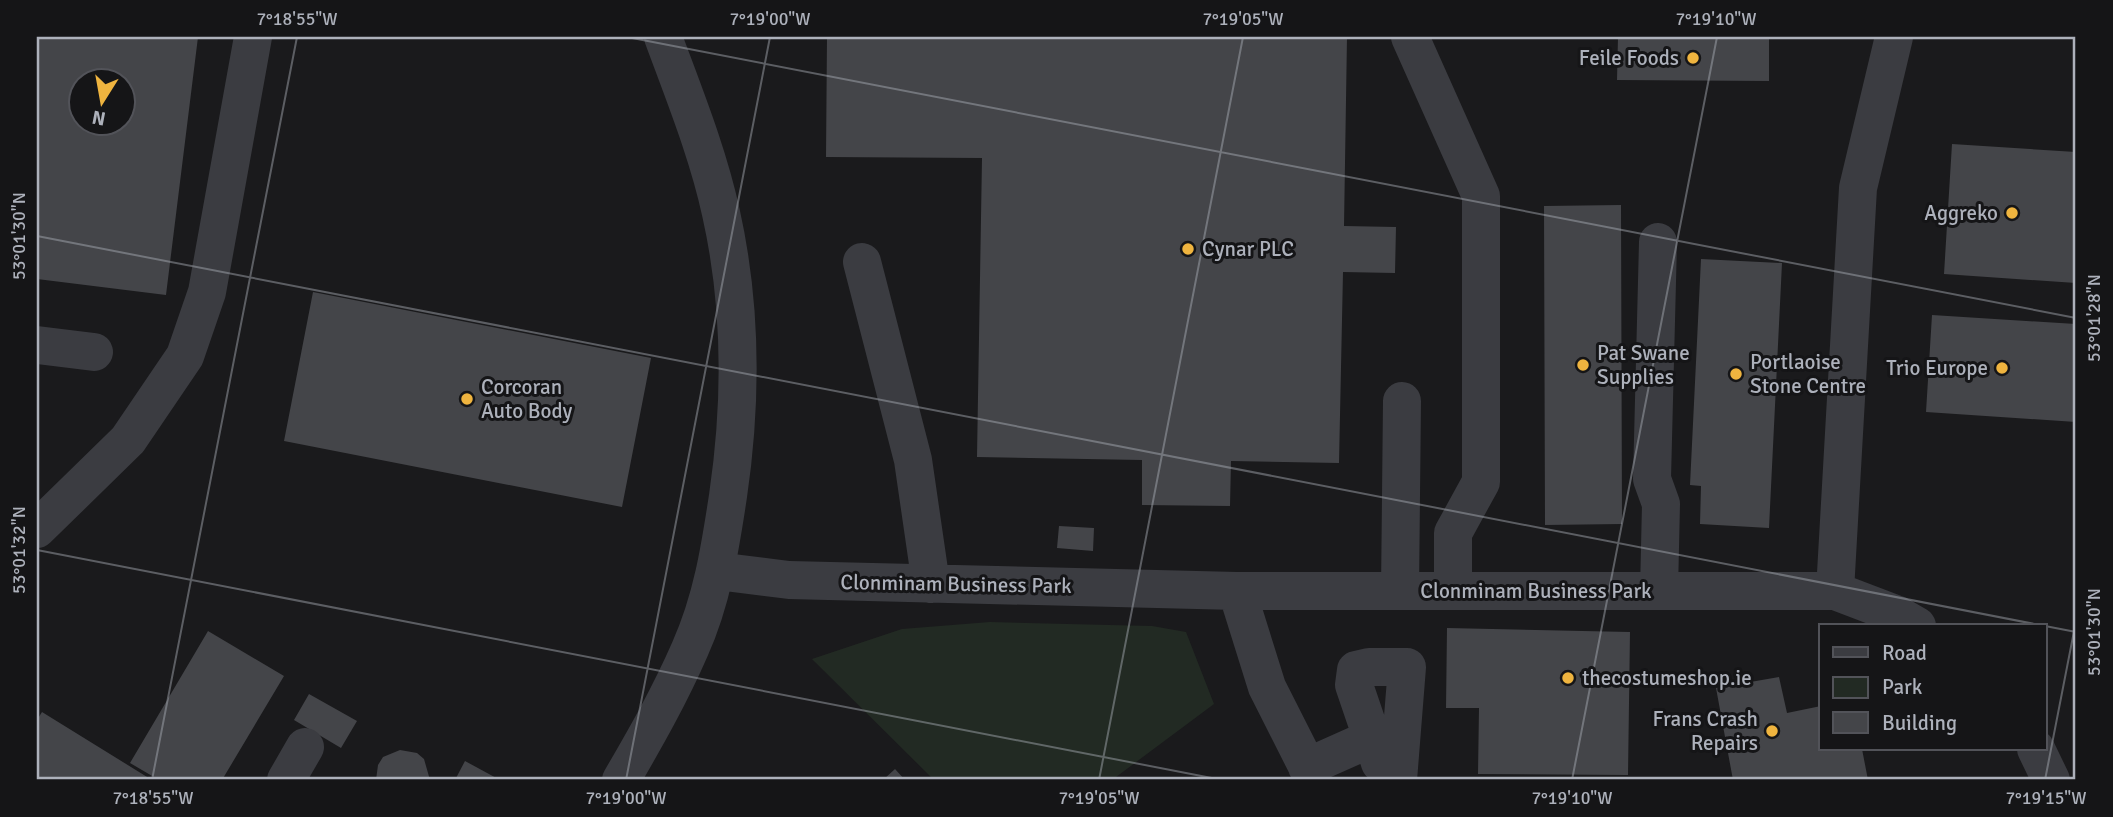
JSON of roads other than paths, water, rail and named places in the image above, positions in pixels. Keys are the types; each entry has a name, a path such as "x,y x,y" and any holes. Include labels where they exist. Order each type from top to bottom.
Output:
{"street":[{"path":"37,528 128,440 185,356 206,292 253,37"},
{"path":"621,780 661,710 691,647 717,570 734,457 740,387 738,325 721,211 694,122 663,37"},
{"path":"1410,37 1481,196 1481,482 1453,533 1452,591"},
{"path":"1835,591 1858,188 1894,37"},
{"path":"1658,242 1652,479 1661,504 1659,592"},
{"path":"862,262 912,460 931,584"},
{"path":"37,345 94,352"},
{"path":"1400,591 1402,401"},
{"name":"Clonminam Business Park","path":"717,570 789,580 1237,591 1835,591 1898,615 1914,624"},
{"path":"1237,591 1267,687 1311,774 1371,738"},
{"path":"1386,780 1354,685 1356,670 1369,667 1408,667 1398,780"},
{"path":"286,780 305,747"}],"place":[{"name":"Feile Foods","path":"1693,58"},
{"name":"Aggreko","path":"2012,213"},
{"name":"Cynar PLC","path":"1188,249"},
{"name":"Pat Swane Supplies","path":"1583,365"},
{"name":"Trio Europe","path":"2002,368"},
{"name":"Portlaoise Stone Centre","path":"1736,374"},
{"name":"Corcoran Auto Body","path":"467,399"},
{"name":"thecostumeshop.ie","path":"1568,678"},
{"name":"Frans Crash Repairs","path":"1772,731"}]}
